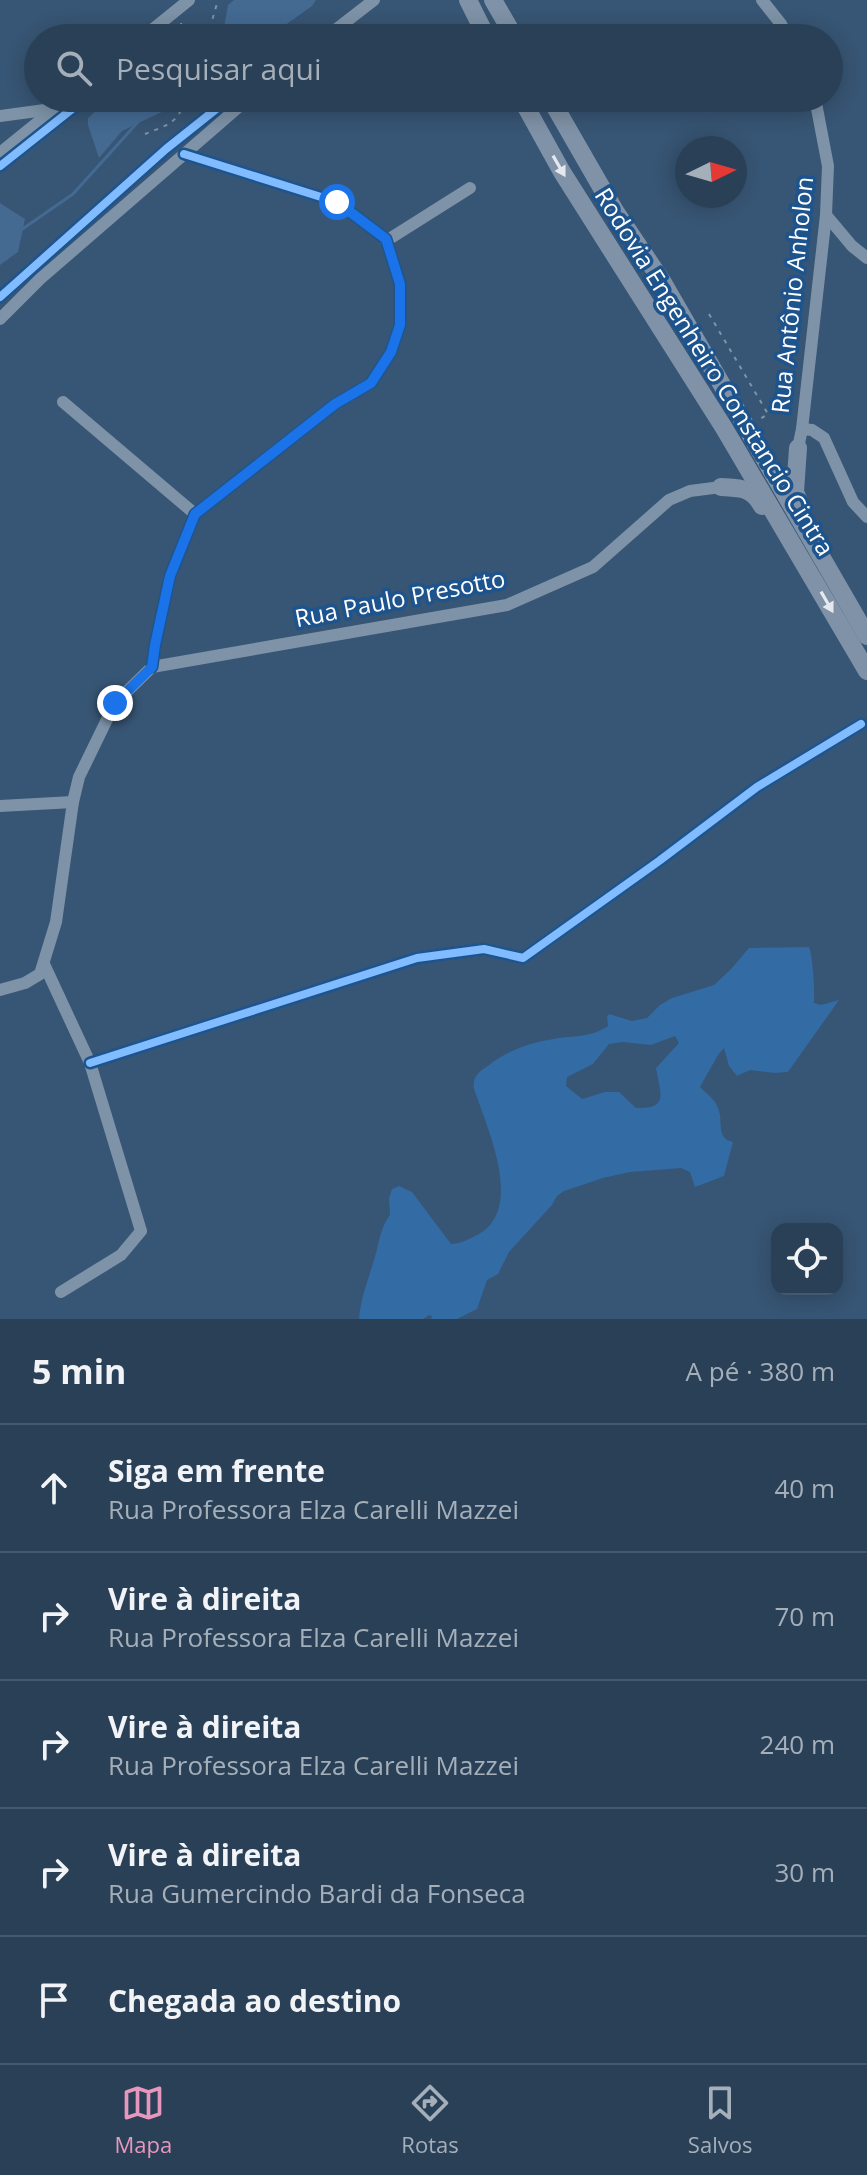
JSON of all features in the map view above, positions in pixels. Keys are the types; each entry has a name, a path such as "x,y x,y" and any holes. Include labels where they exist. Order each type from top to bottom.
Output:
{"highway":[{"path":"468,0 480,24"},
{"path":"493,0 507,24"},
{"name":"Rodovia Engenheiro Constancio Cintra","path":"529,112 562,172 724,428 867,671"},
{"name":"Rodovia Engenheiro Constancio Cintra","path":"558,112 615,211 662,281 867,636"},
{"path":"742,418 784,469 788,468 798,448"},
{"path":"721,487 742,483 747,476 724,428"},
{"path":"798,448 795,492 829,567"},
{"path":"721,487 741,488 756,494 766,514 803,561"}],"street":[{"path":"159,24 189,0"},
{"path":"343,24 374,0"},
{"path":"762,0 781,24"},
{"path":"0,116 31,112"},
{"path":"0,153 50,112"},
{"path":"0,319 40,279 233,112"},
{"name":"Rua Antônio Anholon","path":"798,448 826,215 828,166 818,112"},
{"path":"0,990 25,983 40,974 56,922 79,777 115,703 152,667 170,576 195,514 335,404 371,383 391,352 400,325 400,284 386,241 337,202 184,154"},
{"path":"386,241 470,188"},
{"path":"826,215 852,246 867,258"},
{"path":"63,402 195,514"},
{"path":"802,429 812,430 824,438 853,502 867,517"},
{"name":"Rua Paulo Presotto","path":"152,667 507,605 593,567 669,500 690,491 721,487"},
{"path":"90,1063 417,958 484,949 523,958 757,787 861,724"},
{"path":"0,806 73,802"},
{"path":"44,964 90,1063 141,1231 121,1255 61,1292"}],"path":[{"path":"211,24 218,0"},
{"path":"179,24 191,15"},
{"path":"145,134 171,123 181,112"}],"shaded area":[{"path":"234,0 316,0 287,24 225,24 228,5"},
{"path":"95,112 162,112 122,131 99,158 88,118"},
{"path":"0,203 25,219 18,252 0,265"},
{"path":"809,947 814,1003 821,1005 839,1000 788,1072 750,1070 737,1076 729,1066 724,1048 718,1055 700,1087 717,1105 724,1137 733,1142 724,1176 695,1187 690,1172 681,1168 630,1172 564,1191 509,1252 498,1274 487,1280 477,1309 457,1319 431,1319 429,1315 423,1319 359,1319 381,1232 390,1215 392,1189 399,1186 412,1192 451,1244 475,1236 490,1224 499,1208 499,1168 474,1089 479,1072 504,1055 528,1045 602,1030 608,1026 609,1014 632,1021 647,1018 672,998 714,985 749,948","holes":["675,1036 679,1043 656,1068 660,1098 654,1106 636,1108 619,1092 605,1092 582,1099 566,1086 567,1077 593,1064 609,1044 651,1045"]}],"waterway":[{"path":"21,230 73,194 138,122"}],"cycle path":[{"path":"0,166 68,112"},
{"path":"0,297 166,149 212,112"},
{"path":"152,667 170,576 195,514 335,404 371,383 391,352 400,325 400,284 386,239 337,202 184,154"},
{"path":"90,1063 417,958 484,949 523,958 757,787 861,724"}],"route":[{"path":"115,703 152,667 170,576 195,514 335,404 371,383 391,352 400,325 400,284 386,239 337,202"}]}
